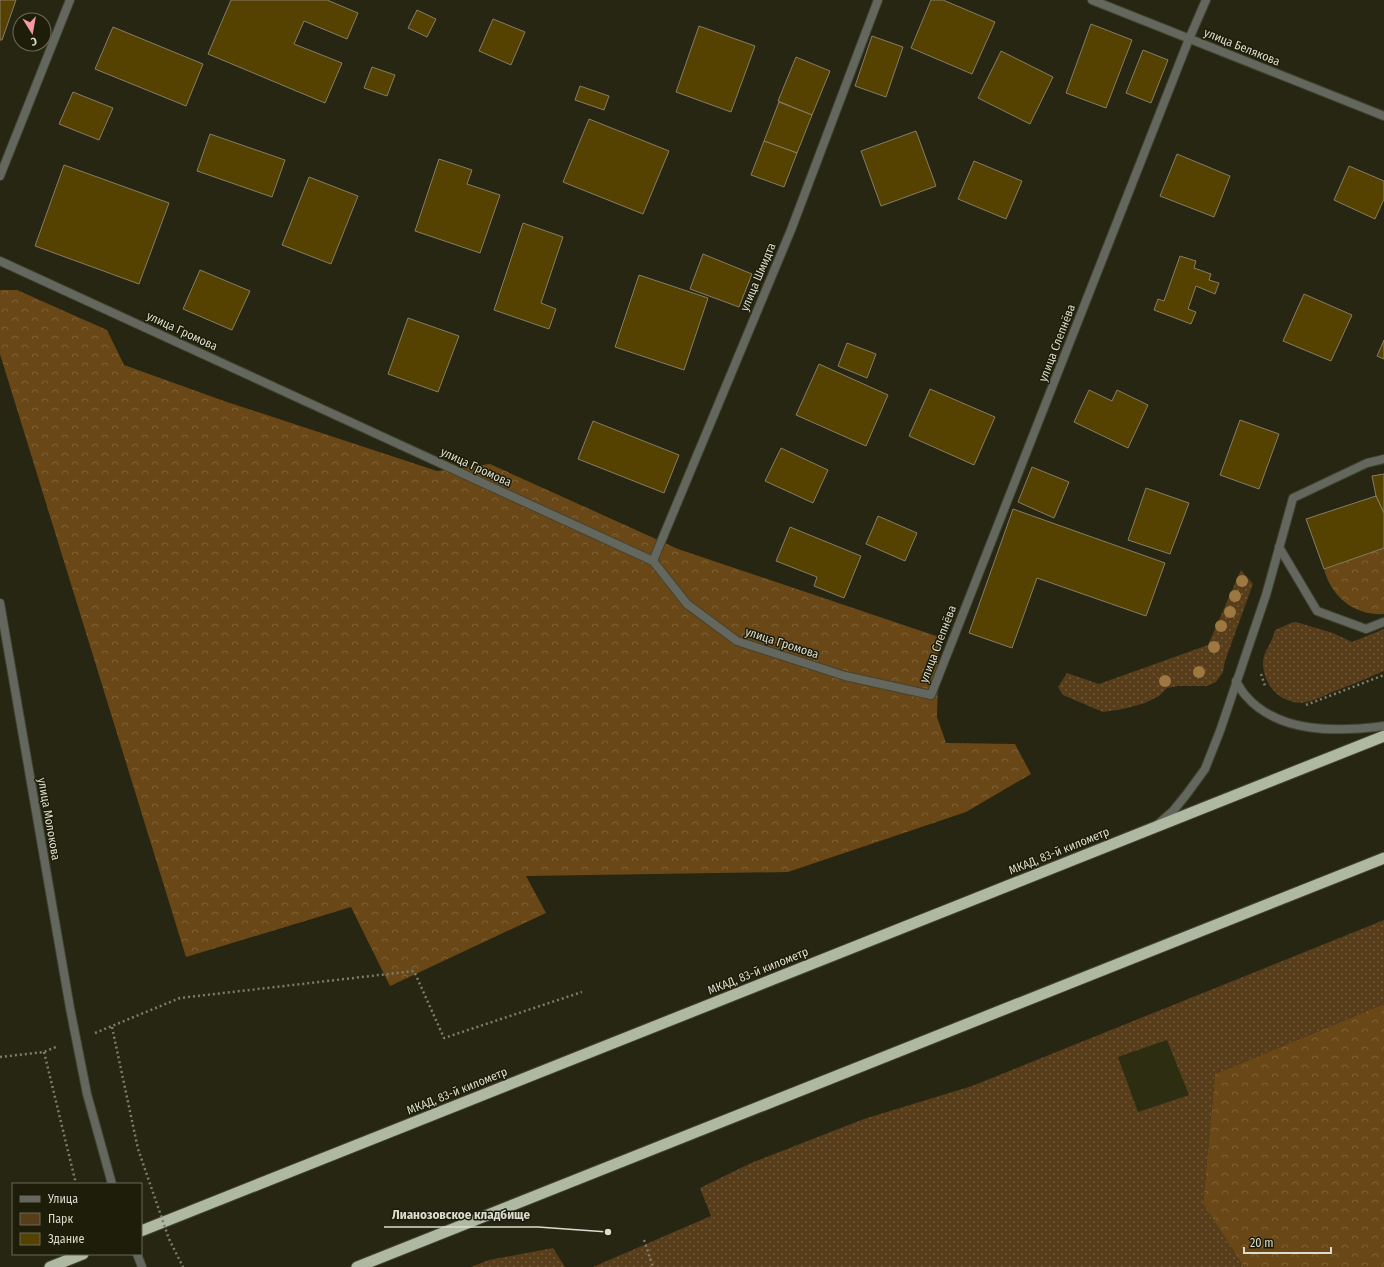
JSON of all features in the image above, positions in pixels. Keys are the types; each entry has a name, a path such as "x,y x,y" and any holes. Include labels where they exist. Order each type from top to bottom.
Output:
{"highway":[{"name":"МКАД, 83-й километр","path":"142,1231 1384,736"},
{"path":"357,1267 1384,858"},
{"path":"50,1267 80,1255"}],"street":[{"path":"0,176 70,0"},
{"name":"улица Шмидта","path":"653,561 791,230 878,0"},
{"name":"улица Белякова","path":"1092,0 1384,116"},
{"name":"улица Слепнёва","path":"931,695 1189,39 1206,0"},
{"name":"улица Громова","path":"0,261 653,561 687,604 737,641 845,676 931,695"},
{"path":"1153,828 1173,811 1205,769 1220,731 1266,596 1293,498 1367,463 1384,459"},
{"path":"1279,547 1317,611 1366,629 1384,622"},
{"name":"улица Молокова","path":"0,602 50,892 87,1094 112,1183"},
{"path":"1236,681 1247,696 1258,707 1281,720 1322,730 1365,729 1384,726"},
{"path":"137,1255 142,1267"}],"path":[{"path":"1259,669 1267,689"},
{"path":"1302,706 1384,675"},
{"path":"183,1267 169,1239 138,1150 112,1027 180,998 414,971 444,1038 582,992"},
{"path":"0,1057 44,1052 76,1183"},
{"path":"644,1240 653,1267"}],"shaded area":[{"path":"1168,1040 1190,1095 1138,1112 1118,1057"}],"green space":[{"path":"0,290 17,290 107,330 124,365 224,401 437,471 490,464 678,549 939,637 937,717 946,743 1015,744 1031,774 966,812 788,872 526,876 546,913 390,986 351,907 186,957 0,354"},
{"path":"1384,548 1384,614 1363,612 1346,603 1338,596 1327,579 1324,569"},
{"path":"1241,570 1253,584 1225,661 1223,672 1216,682 1207,686 1178,686 1167,688 1159,696 1145,703 1123,709 1103,712 1063,695 1058,687 1067,673 1099,684 1208,645"},
{"path":"1296,622 1333,633 1352,642 1384,629 1384,671 1307,702 1302,703 1286,700 1273,690 1267,681 1263,659 1275,630"},
{"path":"1384,920 1384,1004 1215,1074 1203,1204 1244,1267 593,1267 711,1216 700,1188 751,1163 864,1119 972,1086","holes":["1167,1040 1189,1095 1138,1112 1118,1057"]},
{"path":"1384,1004 1384,1267 1244,1267 1203,1204 1215,1074"},
{"path":"553,1248 565,1267 471,1267 489,1260"}],"building":[{"path":"0,0 16,0 2,40 0,40"},
{"path":"231,0 327,0 358,13 347,39 304,21 294,44 342,63 325,103 208,54"},
{"path":"931,0 943,0 995,22 972,74 911,48"},
{"path":"417,10 436,19 427,37 408,28"},
{"path":"493,19 525,32 511,65 479,51"},
{"path":"1091,24 1132,40 1106,108 1066,93"},
{"path":"699,26 755,46 731,112 676,92"},
{"path":"113,27 203,64 186,106 95,69"},
{"path":"872,36 903,47 886,97 855,86"},
{"path":"1143,50 1168,60 1151,103 1126,93"},
{"path":"1001,51 1053,77 1030,124 978,98"},
{"path":"796,57 830,71 812,115 778,101"},
{"path":"372,67 395,75 387,96 364,88"},
{"path":"580,86 609,96 604,110 575,100"},
{"path":"73,92 113,108 99,140 59,124"},
{"path":"779,102 812,115 797,153 764,141"},
{"path":"589,119 669,151 643,214 563,182"},
{"path":"916,131 936,186 881,206 861,151"},
{"path":"210,134 285,160 272,197 197,171"},
{"path":"764,141 797,153 784,187 751,175"},
{"path":"1177,154 1230,176 1214,217 1160,196"},
{"path":"439,159 472,170 467,184 500,195 480,253 415,231"},
{"path":"974,161 1022,181 1006,219 958,199"},
{"path":"64,165 169,203 139,284 35,246"},
{"path":"1349,166 1384,181 1384,199 1375,219 1334,200"},
{"path":"309,177 358,196 331,264 282,245"},
{"path":"523,223 563,237 541,303 556,309 549,329 494,310"},
{"path":"703,254 752,274 739,307 690,289"},
{"path":"1180,256 1196,261 1194,268 1211,274 1209,280 1219,283 1215,294 1196,286 1188,309 1196,312 1191,324 1154,310 1158,299 1164,301"},
{"path":"200,270 250,291 232,330 183,309"},
{"path":"639,275 708,298 684,370 615,347"},
{"path":"1304,294 1352,315 1331,361 1283,341"},
{"path":"408,318 459,336 438,392 388,374"},
{"path":"1384,340 1384,359 1377,356"},
{"path":"847,343 876,354 867,378 838,366"},
{"path":"819,364 888,395 866,446 796,415"},
{"path":"930,389 995,417 974,465 909,436"},
{"path":"1089,390 1112,401 1117,390 1148,405 1128,448 1074,422"},
{"path":"1240,420 1279,434 1259,489 1220,475"},
{"path":"593,421 679,455 664,493 578,459"},
{"path":"781,448 828,470 813,503 765,481"},
{"path":"1032,467 1069,482 1054,518 1018,502"},
{"path":"1384,474 1384,513 1376,496 1372,476"},
{"path":"1146,488 1189,503 1170,554 1128,540"},
{"path":"1376,496 1384,513 1384,548 1324,569 1306,519"},
{"path":"1013,509 1165,563 1146,616 1037,578 1012,648 969,633"},
{"path":"878,516 917,533 905,561 866,544"},
{"path":"790,527 861,556 844,598 814,586 817,577 776,561"}],"place":[{"name":"Лианозовское кладбище","path":"608,1232"}]}
